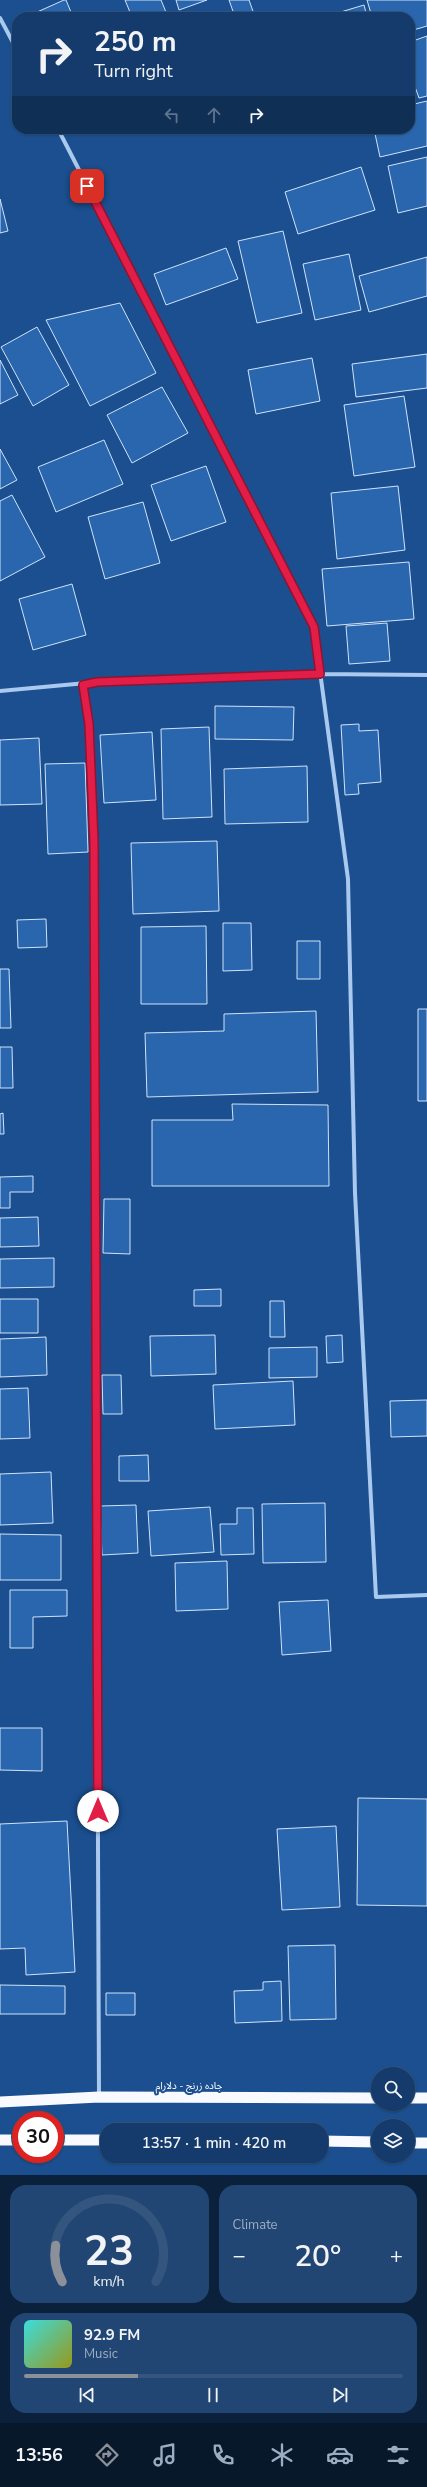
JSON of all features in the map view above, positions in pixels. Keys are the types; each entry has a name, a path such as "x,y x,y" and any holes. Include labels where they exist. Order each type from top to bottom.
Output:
{"highway":[{"name":"جاده زرنج - دلارام","path":"0,2102 99,2097 371,2098"},
{"path":"415,2098 427,2098"},
{"path":"0,2140 12,2140"},
{"path":"64,2140 100,2140"},
{"path":"328,2141 371,2142"},
{"path":"415,2142 427,2143"}],"street":[{"path":"0,18 12,41"},
{"path":"61,134 314,627 348,879 355,1192 376,1597 427,1595"},
{"path":"0,691 83,685 97,682 320,674 427,675"},
{"path":"83,685 89,724 94,842 99,2097"}],"building":[{"path":"66,0 71,12 37,12"},
{"path":"125,0 161,0 166,12 130,12"},
{"path":"176,0 207,0 179,10"},
{"path":"229,0 249,0 253,12 233,12"},
{"path":"367,0 427,0 427,26 415,30 415,12 371,12"},
{"path":"364,5 366,12 341,12"},
{"path":"427,36 427,96 419,98 415,87 415,40"},
{"path":"427,101 427,146 380,157 375,134 415,134 415,104"},
{"path":"427,157 427,206 398,213 388,166"},
{"path":"361,167 375,210 298,234 285,192"},
{"path":"0,199 8,231 0,233"},
{"path":"283,231 302,313 257,323 238,241"},
{"path":"226,248 238,279 166,305 154,274"},
{"path":"349,254 361,310 315,320 303,264"},
{"path":"427,257 427,296 369,312 359,276"},
{"path":"120,303 156,373 90,406 46,320"},
{"path":"37,327 69,385 33,406 1,347"},
{"path":"427,354 427,388 356,397 352,364"},
{"path":"312,358 320,401 256,414 248,370"},
{"path":"0,360 18,395 0,404"},
{"path":"162,387 188,433 132,463 107,415"},
{"path":"404,396 415,467 354,476 344,405"},
{"path":"104,440 123,484 56,512 38,467"},
{"path":"0,449 17,480 0,489"},
{"path":"206,466 226,522 171,541 151,485"},
{"path":"398,486 405,550 337,559 331,493"},
{"path":"12,495 45,557 0,581 0,501"},
{"path":"143,502 160,563 105,579 88,517"},
{"path":"409,562 414,619 327,626 322,569"},
{"path":"72,584 86,635 33,650 19,599"},
{"path":"387,623 390,661 349,664 346,626"},
{"path":"215,706 294,707 293,740 215,739"},
{"path":"359,724 359,731 378,730 381,782 358,784 359,794 345,795 341,725"},
{"path":"209,727 212,817 163,819 161,729"},
{"path":"152,732 156,800 104,803 100,735"},
{"path":"39,738 42,804 0,805 0,740"},
{"path":"85,763 88,852 48,854 45,764"},
{"path":"307,766 308,822 225,824 224,769"},
{"path":"217,841 219,911 133,914 131,843"},
{"path":"46,919 47,947 18,948 17,920"},
{"path":"223,923 251,923 252,970 223,971"},
{"path":"206,926 207,1004 141,1004 141,927"},
{"path":"297,941 320,941 320,979 297,979"},
{"path":"0,969 9,969 11,1028 0,1028"},
{"path":"418,1009 427,1009 427,1101 418,1101"},
{"path":"316,1011 318,1092 147,1097 145,1033 224,1031 224,1014"},
{"path":"0,1047 12,1047 13,1088 0,1088"},
{"path":"232,1104 328,1105 329,1186 152,1186 152,1120 233,1120"},
{"path":"3,1113 4,1134 0,1134 0,1114"},
{"path":"33,1176 33,1192 10,1192 10,1208 0,1208 0,1177"},
{"path":"104,1199 130,1199 130,1254 103,1253"},
{"path":"38,1217 39,1246 0,1247 0,1218"},
{"path":"54,1258 54,1287 0,1288 0,1259"},
{"path":"221,1289 221,1306 194,1306 194,1290"},
{"path":"0,1299 38,1299 38,1333 0,1333"},
{"path":"270,1301 284,1301 285,1337 270,1337"},
{"path":"215,1335 216,1374 151,1376 150,1336"},
{"path":"342,1335 343,1362 327,1363 326,1336"},
{"path":"46,1337 47,1375 0,1377 0,1339"},
{"path":"317,1347 317,1377 269,1378 269,1348"},
{"path":"102,1375 121,1375 122,1414 103,1414"},
{"path":"293,1381 295,1425 215,1429 213,1385"},
{"path":"28,1388 30,1438 0,1439 0,1389"},
{"path":"427,1400 427,1436 391,1437 390,1401"},
{"path":"148,1455 149,1481 119,1481 119,1456"},
{"path":"51,1472 53,1523 0,1525 0,1474"},
{"path":"325,1503 326,1562 263,1563 262,1504"},
{"path":"136,1505 138,1553 102,1555 100,1506"},
{"path":"210,1507 214,1552 151,1556 148,1511"},
{"path":"237,1508 253,1508 254,1554 221,1555 220,1524 237,1524"},
{"path":"0,1534 61,1535 61,1580 0,1580"},
{"path":"227,1561 228,1609 176,1611 175,1563"},
{"path":"10,1590 67,1590 67,1616 33,1617 33,1648 10,1648"},
{"path":"328,1600 331,1651 282,1655 279,1602"},
{"path":"0,1728 42,1728 42,1771 0,1770"},
{"path":"358,1798 427,1799 427,1906 357,1905"},
{"path":"67,1821 75,1972 26,1975 25,1948 0,1949 0,1824"},
{"path":"336,1826 340,1907 282,1910 277,1829"},
{"path":"335,1945 336,2019 290,2020 288,1946"},
{"path":"281,1981 282,2021 235,2023 234,1991 263,1990 263,1982"},
{"path":"0,1985 65,1986 65,2014 0,2014"},
{"path":"106,1993 135,1993 135,2015 106,2015"}],"route":[{"path":"87,186 314,627 320,674 97,682 83,685 89,724 94,842 98,1811"}]}
